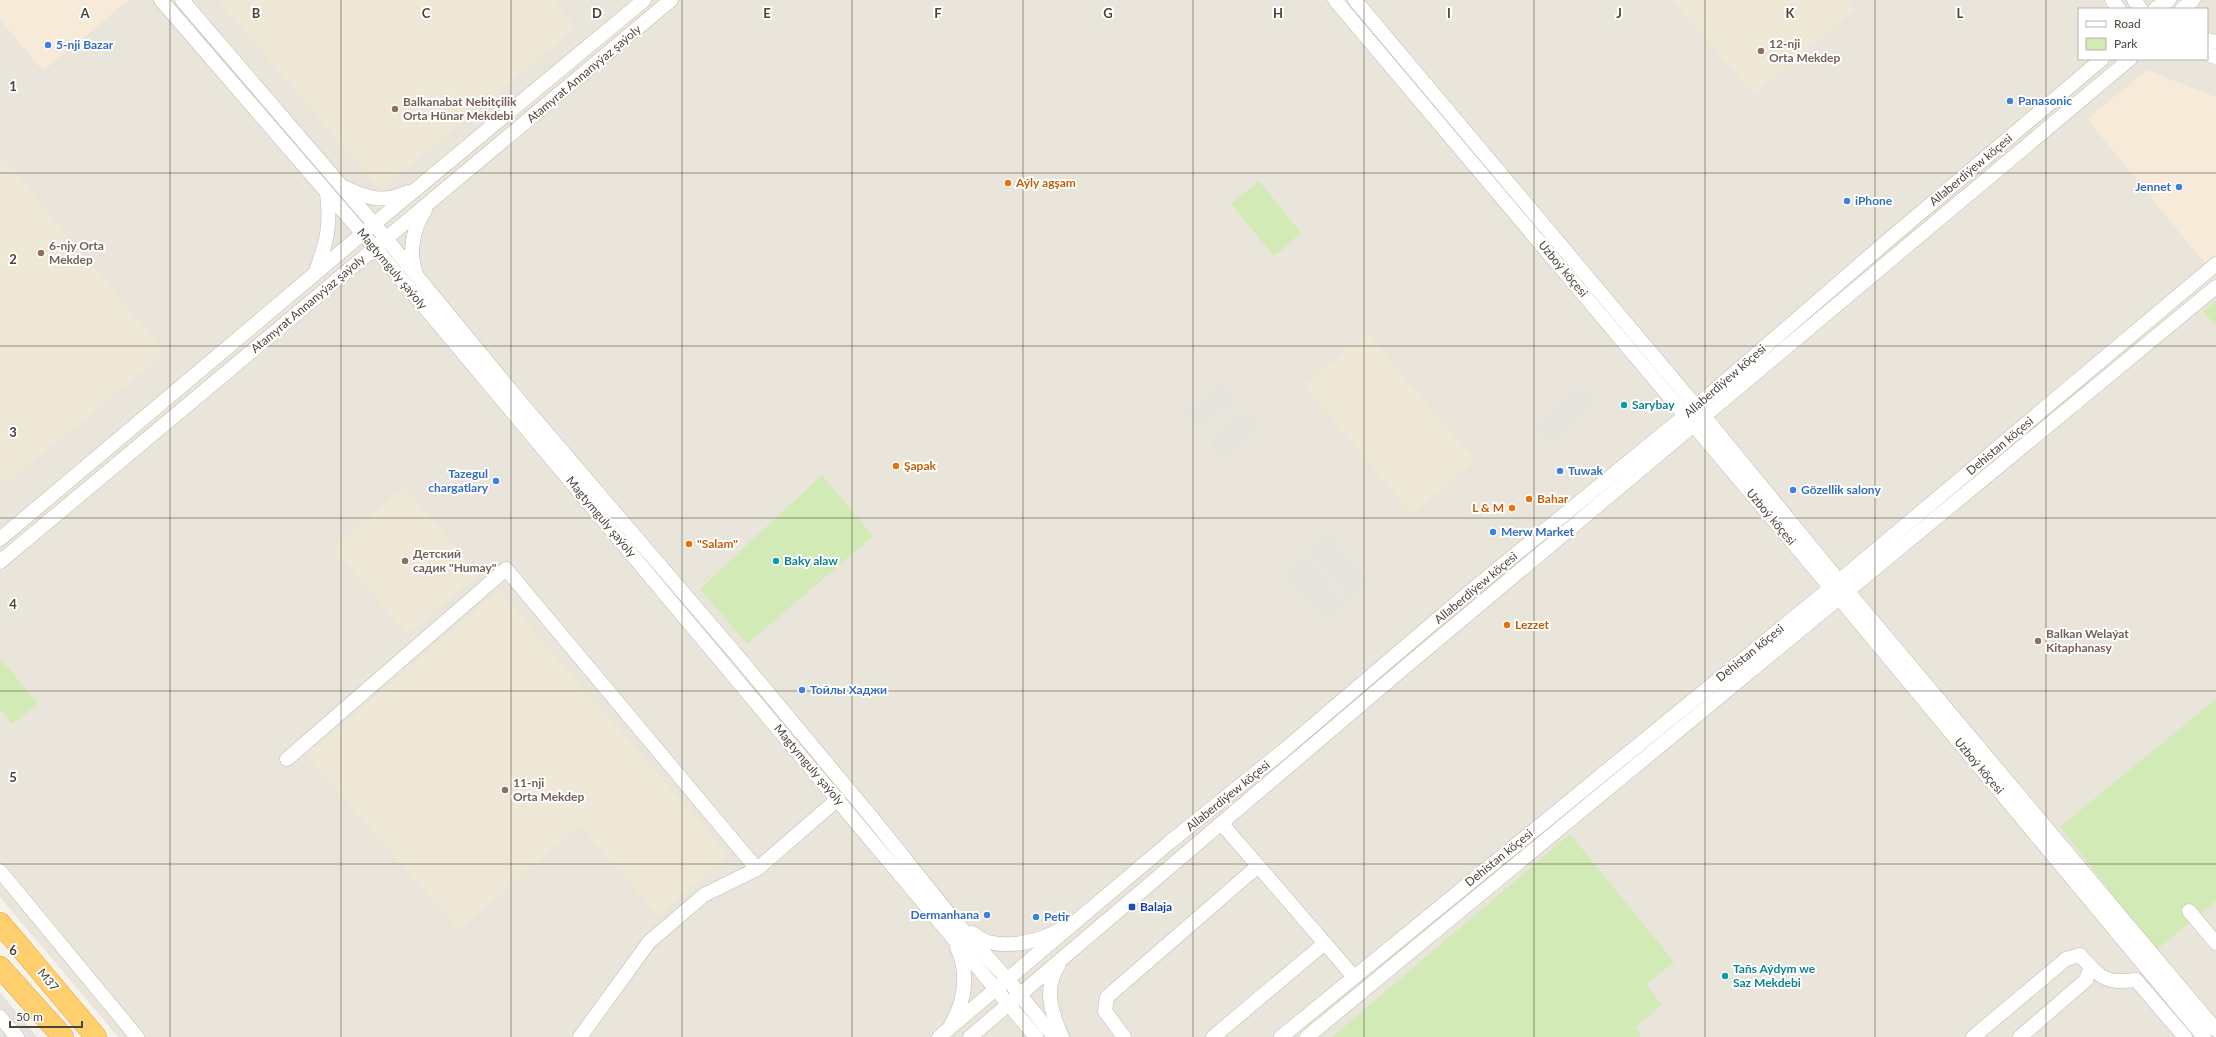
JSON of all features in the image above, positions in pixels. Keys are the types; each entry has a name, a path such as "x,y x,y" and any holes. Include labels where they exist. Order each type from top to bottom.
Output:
{"highway":[{"name":"M37","path":"0,923 96,1037"},
{"path":"0,967 63,1037"}],"street":[{"name":"Magtymguly şaýoly","path":"161,0 362,234 380,244 418,278 522,404 821,757 953,919 1008,980 1014,1000 1036,1037"},
{"name":"Magtymguly şaýoly","path":"182,0 374,224 380,244 996,990 1014,1000 1054,1037"},
{"name":"Atamyrat Annanyýaz şaýoly","path":"0,539 314,273 644,0"},
{"name":"Atamyrat Annanyýaz şaýoly","path":"0,562 671,0"},
{"name":"Uzboý köçesi","path":"1335,0 1383,59 1695,416"},
{"name":"Uzboý köçesi","path":"1355,0 2204,1037"},
{"path":"2112,0 2118,8"},
{"path":"2134,0 2140,8"},
{"path":"2157,8 2169,0"},
{"path":"2183,8 2193,0"},
{"name":"Allaberdiýew köçesi","path":"970,1037 1222,824 1695,416 2101,60"},
{"name":"Allaberdiýew köçesi","path":"944,1033 1170,842 1283,751 1473,589 1695,416 2129,60"},
{"path":"342,187 363,196 379,199 394,198 421,186"},
{"path":"314,273 326,245 329,226 327,193"},
{"path":"418,278 413,265 412,248 420,218 430,203"},
{"name":"Dehistan köçesi","path":"1307,1037 1838,589 2216,264"},
{"name":"Dehistan köçesi","path":"1281,1037 2216,286"},
{"path":"287,759 506,569 757,869"},
{"name":"Uzboý köçesi","path":"1838,589 2216,1030"},
{"path":"580,1037 649,942 704,895 757,869 838,800"},
{"path":"1222,824 1354,977"},
{"path":"1124,1037 1105,1011 1107,997 1258,866"},
{"path":"0,871 137,1037"},
{"path":"953,919 986,942 1002,945 1028,942 1055,933 1092,909"},
{"path":"2188,911 2214,935"},
{"path":"944,1033 958,1012 965,983 960,952 954,940"},
{"path":"1213,1037 1325,943"},
{"path":"1974,1037 2066,959 2080,955 2102,978 2121,981 2136,980 2185,1037"},
{"path":"1062,1037 1051,1007 1050,988 1051,977 1064,958"},
{"path":"2020,1037 2086,980 2091,967"},
{"path":"0,1017 17,1037"}],"shaded area":[{"path":"0,0 2216,0 2216,1037 118,1037 0,897"},
{"name":"5-nji Bazar","path":"0,0 129,0 43,71 0,20"},
{"name":"Balkanabat Nebitçilik Orta Hünar Mekdebi","path":"218,0 553,0 576,27 381,190"},
{"name":"12-nji Orta Mekdep","path":"1672,0 1847,0 1855,10 1754,94"},
{"name":"Jennet","path":"2147,70 2216,97 2216,255 2205,264 2087,119"},
{"name":"6-njy Orta Mekdep","path":"0,154 165,353 6,484 0,477"},
{"path":"1367,333 1475,461 1412,514 1304,385"},
{"path":"1221,385 1233,399 1198,429 1186,414"},
{"path":"1582,388 1595,402 1549,443 1536,428"},
{"path":"1245,413 1257,427 1223,457 1210,442"},
{"name":"Детский садик \"Humay\"","path":"404,487 478,574 407,634 333,548"},
{"path":"1328,536 1368,583 1350,598 1311,551"},
{"path":"1304,557 1344,605 1326,619 1287,573"},
{"name":"11-nji Orta Mekdep","path":"498,591 728,855 658,915 580,825 459,930 307,756"},
{"path":"0,992 37,1037 0,1037"}],"green space":[{"path":"1259,181 1301,233 1274,256 1231,204"},
{"path":"2216,301 2216,326 2203,311"},
{"path":"822,475 873,536 747,644 700,589"},
{"path":"0,658 38,704 12,724 0,709"},
{"path":"2216,699 2216,901 2156,950 2060,827"},
{"path":"1570,834 1674,962 1646,985 1662,1005 1635,1028 1641,1036 1640,1037 1332,1037"}],"place":[{"name":"5-nji Bazar","path":"48,45"},
{"name":"12-nji Orta Mekdep","path":"1761,51"},
{"name":"Panasonic","path":"2010,101"},
{"name":"Balkanabat Nebitçilik Orta Hünar Mekdebi","path":"395,109"},
{"name":"Aýly agşam","path":"1008,183"},
{"name":"Jennet","path":"2179,187"},
{"name":"iPhone","path":"1847,201"},
{"name":"6-njy Orta Mekdep","path":"41,253"},
{"name":"Sarybay","path":"1624,405"},
{"name":"Şapak","path":"896,466"},
{"name":"Tuwak","path":"1560,471"},
{"name":"Tazegul chargatlary","path":"496,481"},
{"name":"Gözellik salony","path":"1793,490"},
{"name":"Bahar","path":"1529,499"},
{"name":"L & M","path":"1512,508"},
{"name":"Merw Market","path":"1493,532"},
{"name":"\"Salam\"","path":"689,544"},
{"name":"Детский садик \"Humay\"","path":"405,561"},
{"name":"Baky alaw","path":"776,561"},
{"name":"Lezzet","path":"1507,625"},
{"name":"Balkan Welaýat Kitaphanasy","path":"2038,641"},
{"name":"Тойлы Хаджи","path":"802,690"},
{"name":"11-nji Orta Mekdep","path":"505,790"},
{"name":"Balaja","path":"1132,907"},
{"name":"Dermanhana","path":"987,915"},
{"name":"Petir","path":"1036,917"},
{"name":"Tañs Aýdym we Saz Mekdebi","path":"1725,976"}]}
